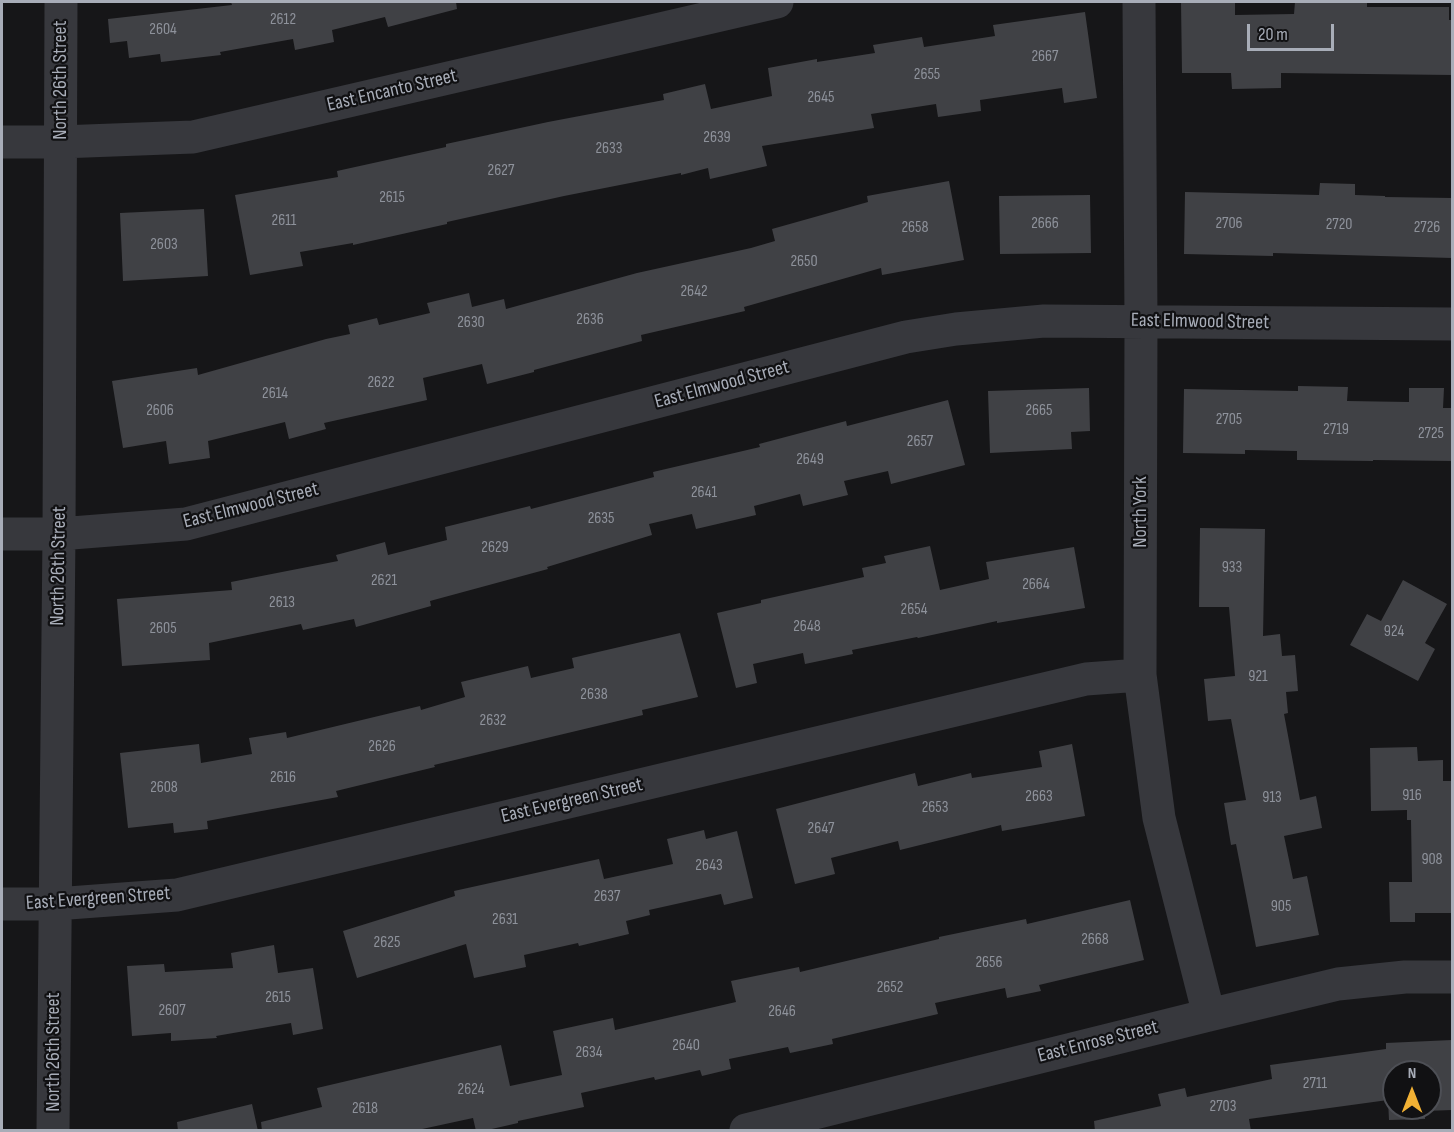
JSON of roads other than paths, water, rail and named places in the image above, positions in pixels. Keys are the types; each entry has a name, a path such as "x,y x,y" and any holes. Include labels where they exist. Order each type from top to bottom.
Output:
{"street":[{"name":"North 26th Street","path":"53,1131 61,2"},
{"name":"East Encanto Street","path":"2,142 193,137 777,2"},
{"name":"North York","path":"1139,2 1140,675 1159,818 1209,1015"},
{"name":"East Elmwood Street","path":"2,534 59,534 186,524 906,337 956,328 1044,321 1452,324"},
{"name":"East Evergreen Street","path":"2,904 55,904 177,895 1086,679 1140,675"},
{"name":"East Enrose Street","path":"746,1131 1338,984 1405,977 1452,977"}]}
